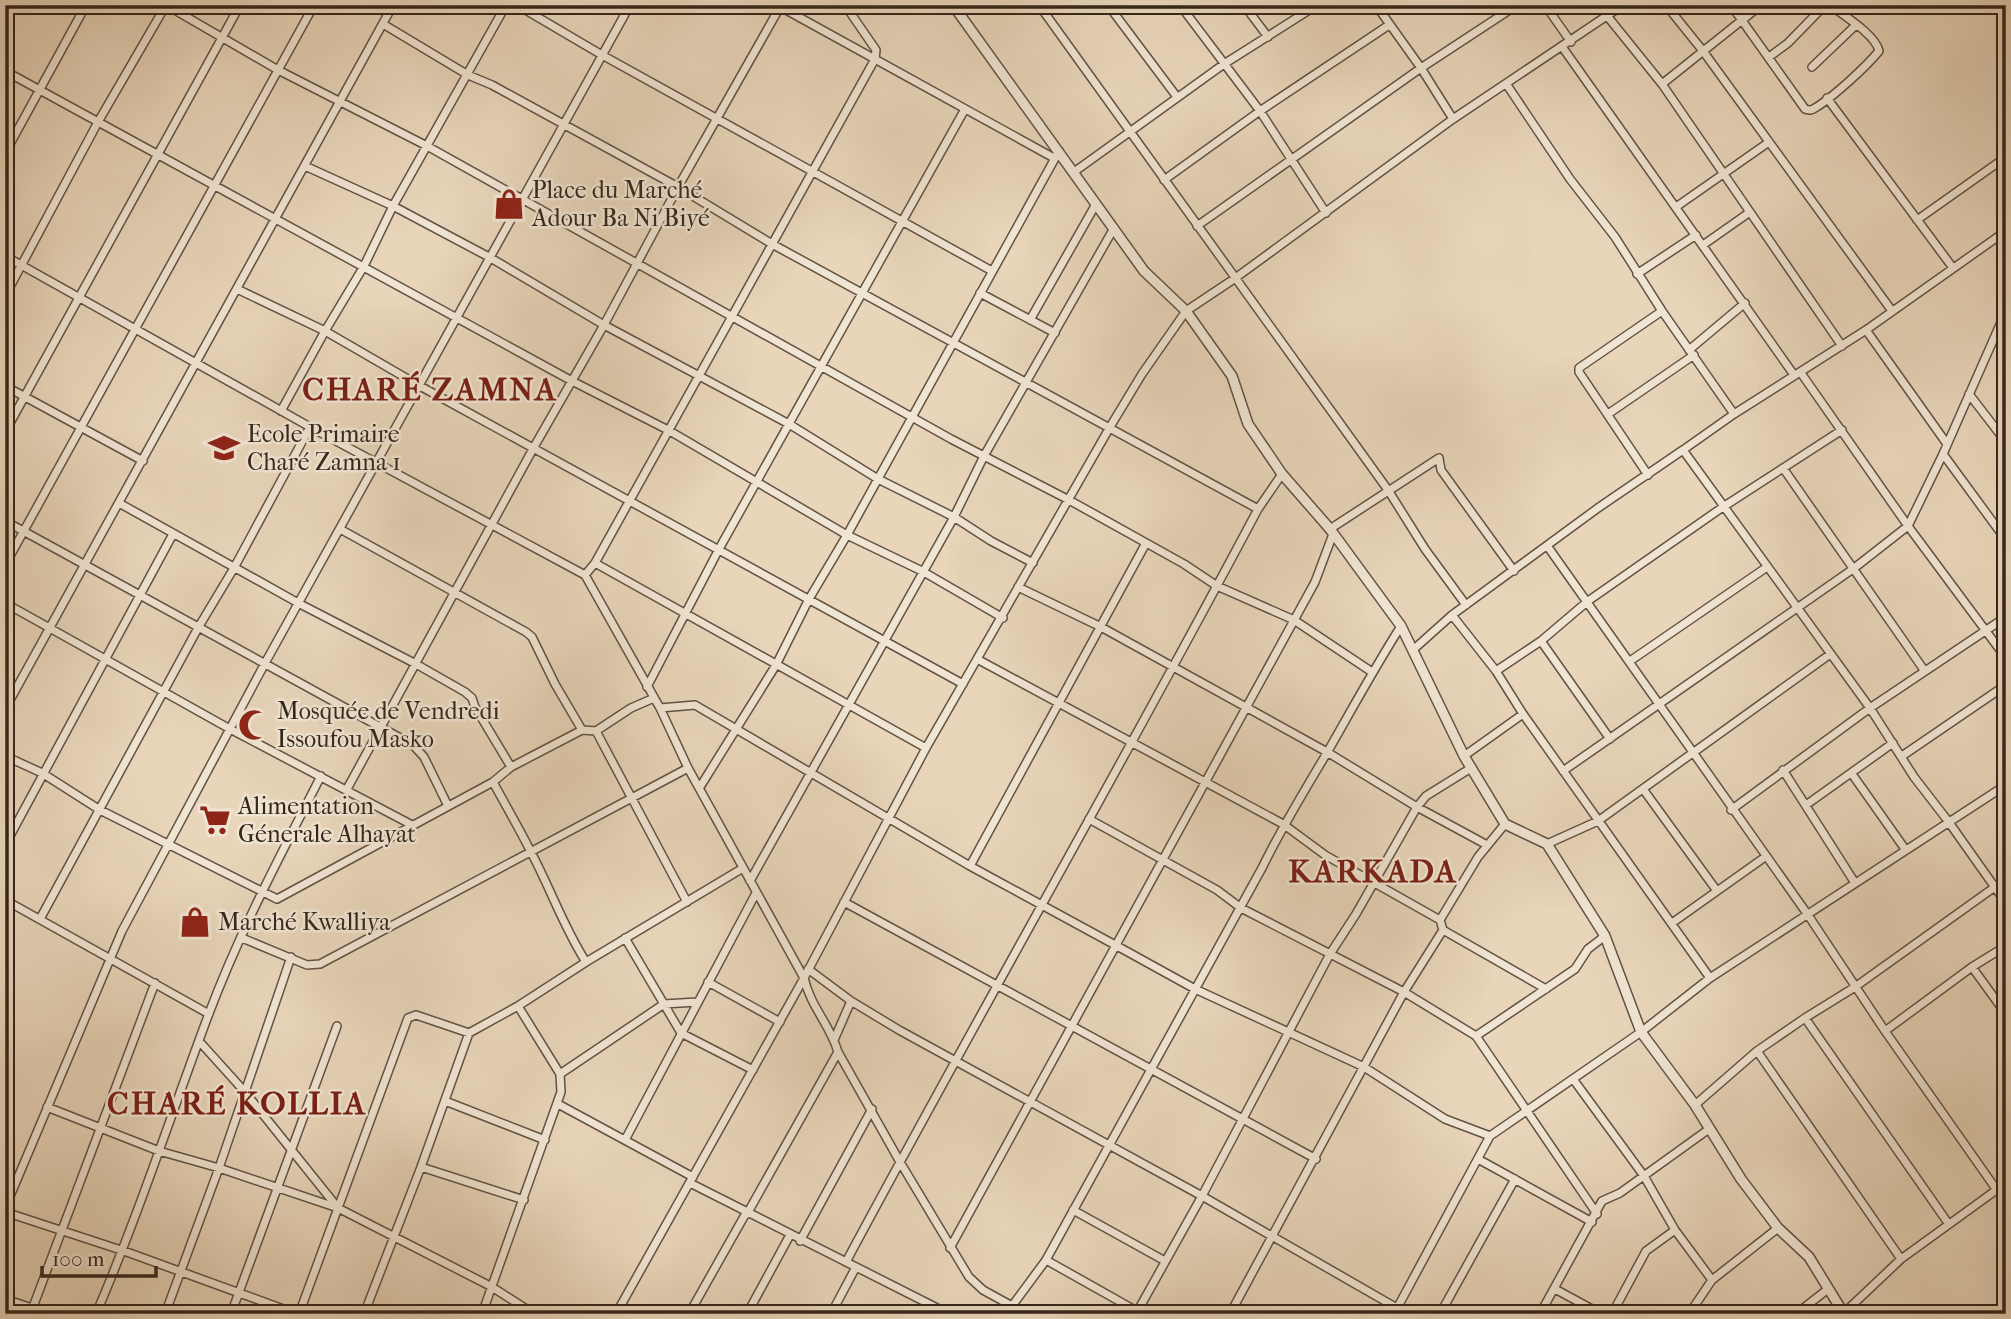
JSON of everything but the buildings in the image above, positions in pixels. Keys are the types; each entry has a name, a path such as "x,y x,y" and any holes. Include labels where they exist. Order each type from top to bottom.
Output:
{"street":[{"path":"5,153 86,5"},
{"path":"5,296 98,122 166,5 278,70 427,146 731,318 1069,500 1184,564 1217,586 1294,620 1372,672"},
{"path":"5,432 240,5"},
{"path":"5,565 314,5"},
{"path":"5,709 393,5"},
{"path":"281,411 364,266 393,206 506,5"},
{"path":"517,5 992,271"},
{"path":"469,1033 416,1015 408,1018 298,1314 5,1210 110,957 167,844 630,5"},
{"path":"585,575 595,563 875,59 876,50 845,5"},
{"path":"953,5 1056,154 1074,172 1144,271 1186,311 1232,376 1248,424 1282,474 1331,532 1401,626 1464,757 1505,824 1547,844 1605,936 1642,1032 1778,1228 1809,1257 1844,1313 1901,1259 2006,1183"},
{"path":"1039,5 1388,490 1425,549 1466,605"},
{"path":"1108,5 1177,97"},
{"path":"1180,5 1260,111 1326,213"},
{"path":"1244,5 1268,37"},
{"path":"1074,172 1224,64 1317,5"},
{"path":"1376,5 1453,119"},
{"path":"1197,226 1421,68 1517,5"},
{"path":"1545,5 1571,41"},
{"path":"616,1314 780,1022 926,748 1003,618 1110,427 1142,374 1186,311 1326,213 1453,119 1563,48 1623,5"},
{"path":"1666,5 1703,51 1892,311"},
{"path":"1731,5 1805,109 1815,108 1879,51 1877,45 1856,24 1828,5 1769,57"},
{"path":"1662,84 1761,5"},
{"path":"347,789 779,6 965,109 1056,154"},
{"path":"1608,17 1662,84 1842,346"},
{"path":"383,24 468,75 492,85 678,187 772,244 952,344 1258,509"},
{"path":"1812,67 1856,24"},
{"path":"1164,180 1260,111 1389,25"},
{"path":"1563,48 1676,208 1842,430 1908,526 2006,659"},
{"path":"5,71 572,381 668,430 847,535 922,571 1003,618"},
{"path":"1507,85 1570,179 1615,237 1637,274 1734,414"},
{"path":"1827,98 1953,268"},
{"path":"647,687 684,612 965,109"},
{"path":"1676,208 1769,142"},
{"path":"700,788 776,665 809,599 847,535 1056,154"},
{"path":"1917,220 2006,157"},
{"path":"305,166 393,206 489,257 604,325 789,424 878,479 954,517 991,541 1033,563"},
{"path":"1030,320 1096,204"},
{"path":"1703,245 1750,212"},
{"path":"750,881 954,517 984,456 1114,228"},
{"path":"1413,649 1452,615 1598,508 1734,414 1866,330 2006,231"},
{"path":"1637,274 1696,235"},
{"path":"5,256 310,427 585,575 660,708 688,768 804,978 811,1002 900,1162 968,1277 1011,1310 1046,1261 1241,908 1283,824 1401,626"},
{"path":"237,289 325,331 420,386 963,684"},
{"path":"980,293 1055,333"},
{"path":"1608,414 1691,352 1745,303"},
{"path":"1648,475 1579,372 1580,365 1662,311"},
{"path":"1563,771 1797,609 1908,526 2006,311"},
{"path":"1866,330 1947,444"},
{"path":"5,386 143,461"},
{"path":"1969,394 2006,442"},
{"path":"40,919 310,427"},
{"path":"1496,671 1541,641 1588,601 1723,507 1842,430"},
{"path":"1683,450 1870,708 1914,777 2006,903"},
{"path":"1943,454 2006,540"},
{"path":"950,1248 1315,582 1331,532 1439,457 1441,470 1514,570"},
{"path":"1783,468 1924,670"},
{"path":"846,1262 1133,743 1258,509 1282,474"},
{"path":"119,503 300,604 416,664 472,698 512,767"},
{"path":"5,522 419,750 448,806"},
{"path":"340,529 532,637 582,730"},
{"path":"5,845 173,534"},
{"path":"970,866 1146,543"},
{"path":"1548,547 1731,810 1808,915 1885,1031 1996,1189"},
{"path":"595,563 926,748"},
{"path":"1630,662 1767,567"},
{"path":"1018,587 1101,626 1487,845"},
{"path":"5,603 230,729 412,825"},
{"path":"1452,615 1496,671 1523,714 1710,978"},
{"path":"1731,810 1924,670 2006,617"},
{"path":"1541,641 1610,739"},
{"path":"1547,844 1598,821 1829,655"},
{"path":"977,659 1283,824 1325,855 1440,920 1443,930 1546,989"},
{"path":"1902,757 2006,685"},
{"path":"5,757 42,773 100,810 277,899 493,782 512,767 582,730 596,731 631,708 654,698"},
{"path":"660,708 695,705 970,866 1195,989 1364,1067 1446,1119 1490,1136"},
{"path":"1464,757 1523,714"},
{"path":"596,731 687,902"},
{"path":"1806,805 1893,743"},
{"path":"242,938 307,965 320,964 688,768"},
{"path":"1046,1261 1138,1313 1331,954 1417,807 1426,796 1471,768"},
{"path":"1783,770 1855,883"},
{"path":"1852,774 1905,849"},
{"path":"96,1314 124,1251 209,1014 262,891 321,776"},
{"path":"493,782 531,852 566,930 586,962"},
{"path":"1396,1311 1490,1136 1642,1032 1710,978 2006,785"},
{"path":"1643,789 1717,891"},
{"path":"1089,819 1217,890 1241,908 1404,992 1476,1036 1597,1214"},
{"path":"1440,920 1487,845 1505,824"},
{"path":"1672,923 1765,857"},
{"path":"364,1314 469,1033 518,1006 743,868"},
{"path":"1695,1105 1758,1051 1805,1017 1855,987 2006,879"},
{"path":"625,1140 757,893"},
{"path":"5,900 209,1014"},
{"path":"844,902 1315,1159"},
{"path":"1230,1314 1404,992 1443,930"},
{"path":"1476,1036 1575,969 1588,949 1605,936"},
{"path":"625,938 681,1033 753,1070"},
{"path":"1885,1031 1972,967 2006,946"},
{"path":"165,1314 219,1168 291,957"},
{"path":"1972,967 2006,1014"},
{"path":"808,969 851,1001 956,1062 1202,1196 1396,1311 1412,1314"},
{"path":"708,982 780,1022"},
{"path":"33,1307 155,983"},
{"path":"834,1040 851,1001"},
{"path":"560,1074 664,1004 697,1002"},
{"path":"482,1314 558,1104 562,1084 560,1074 518,1006"},
{"path":"1805,1017 1948,1223"},
{"path":"231,1314 337,1026"},
{"path":"199,1041 245,1092 338,1208"},
{"path":"1758,1051 1901,1259"},
{"path":"689,1314 838,1052"},
{"path":"1573,1079 1644,1176 1675,1230 1713,1280"},
{"path":"445,1101 545,1140"},
{"path":"558,1104 625,1140 747,1213 949,1314"},
{"path":"47,1107 159,1151 338,1208 492,1287 534,1314"},
{"path":"800,1241 872,1109"},
{"path":"1540,1314 1602,1201 1620,1193 1709,1129"},
{"path":"1478,1158 1592,1222"},
{"path":"421,1167 524,1200"},
{"path":"1440,1314 1515,1179"},
{"path":"1073,1210 1165,1261"},
{"path":"1689,1314 1713,1280 1778,1228"},
{"path":"1612,1314 1646,1251 1675,1230"},
{"path":"747,1314 790,1235"},
{"path":"831,1314 856,1267"},
{"path":"1555,1289 1601,1314"},
{"path":"1796,1314 1828,1289"},
{"path":"5,1299 50,1314"}],"place":[{"name":"Place du Marché Adour Ba Ni Biyé","path":"509,204"},
{"name":"Ecole Primaire Charé Zamna 1","path":"224,448"},
{"name":"Mosquée de Vendredi Issoufou Masko","path":"254,725"},
{"name":"Alimentation Génerale Alhayat","path":"215,820"},
{"name":"Marché Kwalliya","path":"195,922"}],"district":[{"name":"CHARÉ ZAMNA","path":"430,389"},
{"name":"KARKADA","path":"1373,871"},
{"name":"CHARÉ KOLLIA","path":"237,1103"}]}
